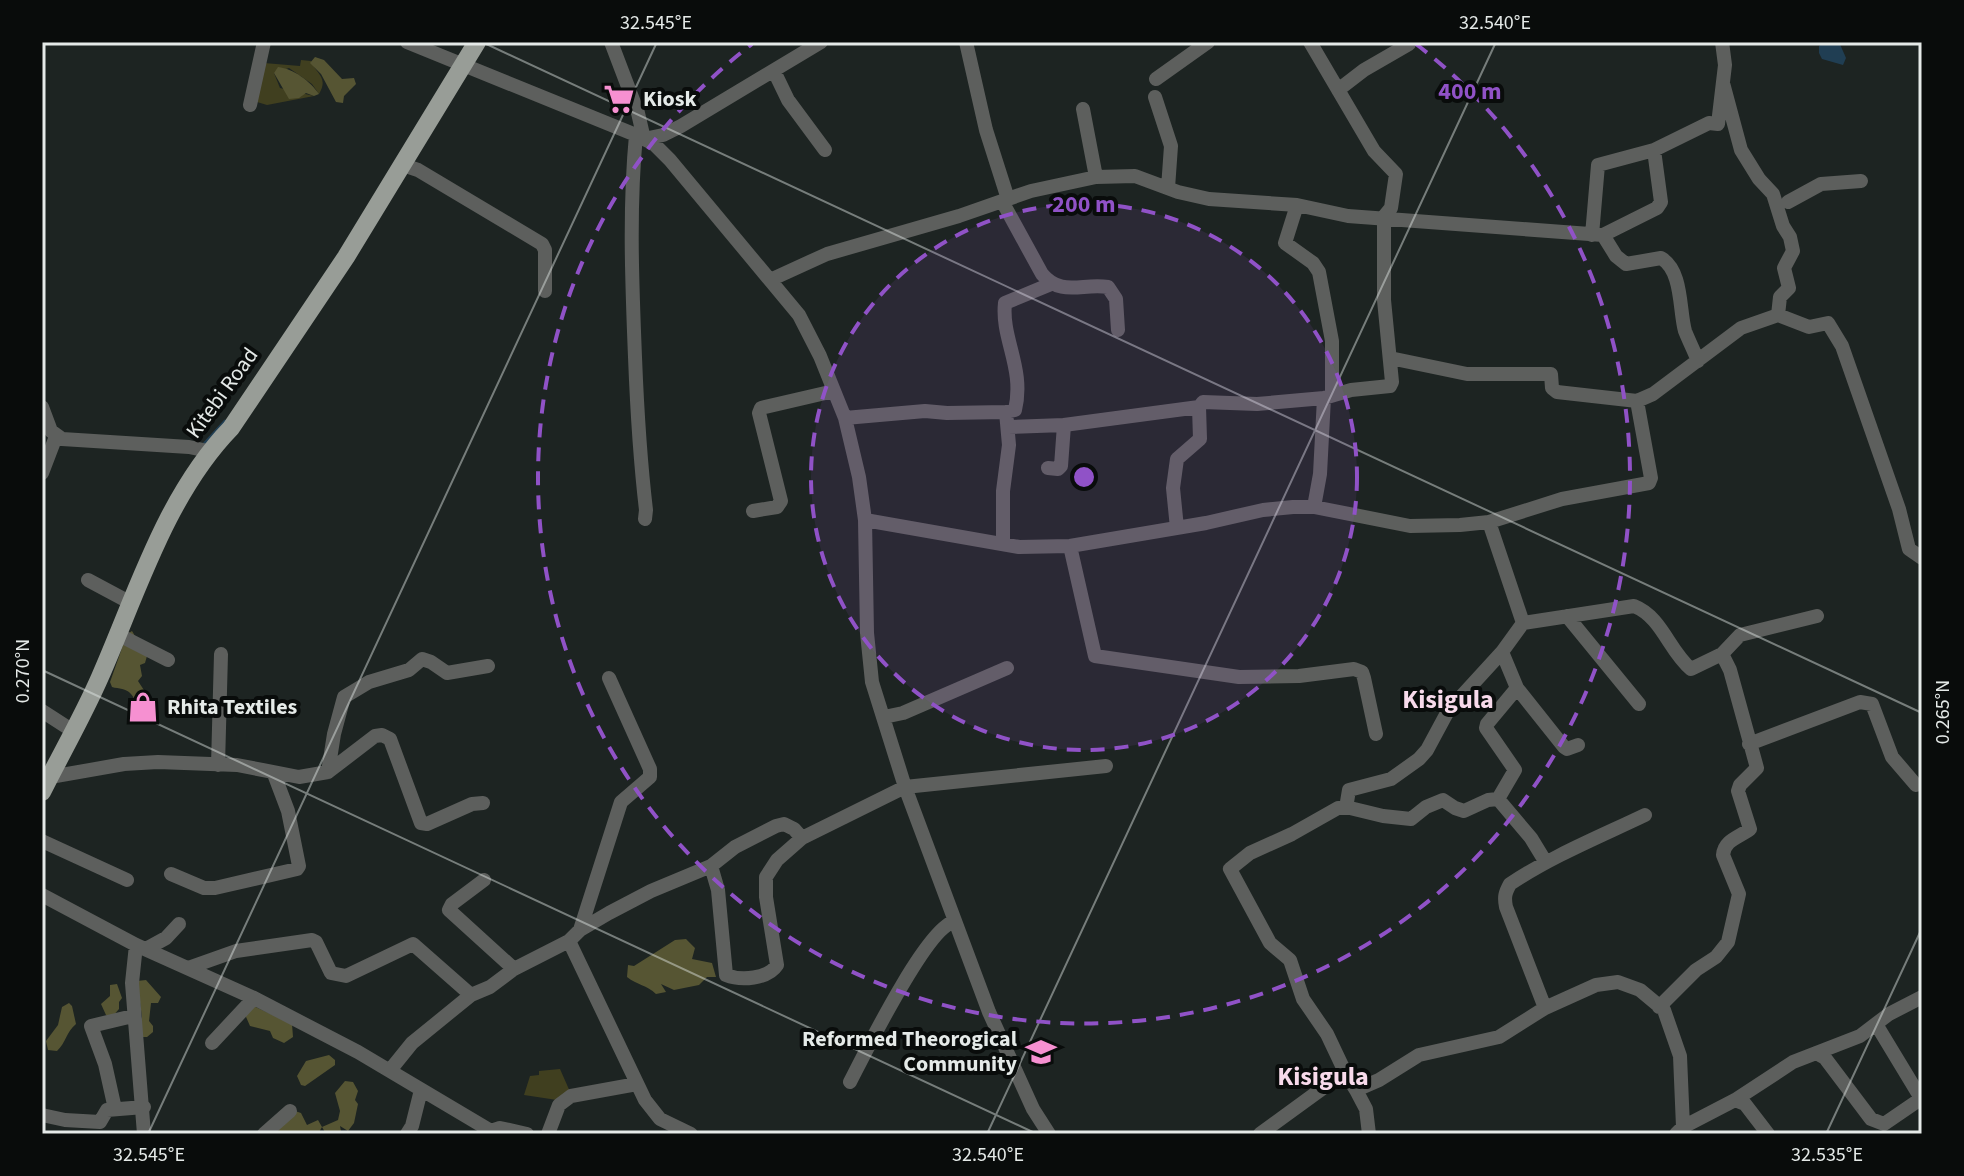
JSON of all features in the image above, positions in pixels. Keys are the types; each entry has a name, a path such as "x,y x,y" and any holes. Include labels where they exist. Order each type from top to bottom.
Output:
{"main road":[{"name":"Kitebi Road","path":"46,784 99,679 128,601 208,451 231,428 346,257 477,42"}],"street":[{"path":"250,105 264,42"},
{"path":"407,42 654,144 799,315 845,418 865,520 867,633 872,682 905,787 954,922 989,1012 1045,1133"},
{"path":"611,42 638,113 640,137 632,177 633,316 645,519"},
{"path":"640,137 663,135 681,126 821,42"},
{"path":"966,42 1005,200 1042,274 1051,284 1064,289 1091,284 1108,287 1116,299 1118,330"},
{"path":"1156,79 1208,42"},
{"path":"1177,528 1174,472 1180,453 1200,439 1199,407 1203,402 1257,404 1390,386 1392,382 1384,300 1383,219 1391,208 1396,174 1374,151 1310,42"},
{"path":"1698,361 1685,330 1681,299 1667,262 1661,258 1626,264 1597,235 1598,165 1654,150 1709,123 1718,124 1725,65 1722,42"},
{"path":"1338,90 1364,70 1409,44"},
{"path":"774,71 788,100 825,150"},
{"path":"1723,83 1741,150 1759,179 1773,194 1783,226 1790,237 1793,251 1784,268 1789,288 1780,297 1778,315"},
{"path":"1155,97 1171,146 1168,188"},
{"path":"1083,109 1096,177"},
{"path":"770,280 827,254 1005,200 1096,177 1135,176 1209,199 1297,205 1348,216 1597,235 1657,208 1661,202 1654,150"},
{"path":"403,165 418,170 542,244 545,250 545,291"},
{"path":"1788,202 1821,184 1861,181"},
{"path":"1297,205 1285,243 1313,263 1319,272 1332,341 1320,474 1314,507"},
{"path":"1003,544 1007,420 1015,410 1019,395 1005,303 1051,284"},
{"path":"1390,358 1467,374 1551,374 1552,388 1557,392 1637,401 1653,394 1741,328 1778,315 1809,327 1828,323 1842,346 1899,509 1909,549 1922,558"},
{"path":"753,511 777,507 781,501 759,413 761,408 834,391"},
{"path":"865,520 1019,547 1070,546 1263,510 1314,507 1410,526 1489,522 1562,499 1649,483 1651,478 1637,401"},
{"path":"42,407 53,439 42,473"},
{"path":"845,418 925,411 1064,425 1199,407"},
{"path":"1048,468 1058,469 1061,466 1064,425"},
{"path":"53,439 189,447 208,451"},
{"path":"1489,522 1523,623"},
{"path":"1070,546 1095,656 1239,677 1299,676 1354,669 1362,672 1376,734"},
{"path":"88,580 128,601"},
{"path":"1346,808 1349,790 1391,779 1419,759 1448,711 1502,652 1523,623 1634,606 1645,612 1662,630 1691,669 1722,654 1740,635 1817,616"},
{"path":"1567,616 1639,704"},
{"path":"117,634 168,660"},
{"path":"1502,652 1517,688 1564,747 1567,749 1578,745"},
{"path":"218,765 221,654"},
{"path":"1659,1007 1696,970 1724,948 1731,932 1739,894 1723,850 1728,843 1750,829 1738,791 1757,768 1730,670 1722,654"},
{"path":"328,772 339,711 348,694 369,682 409,670 422,659 447,673 488,666"},
{"path":"884,717 903,713 1007,668"},
{"path":"580,930 621,802 650,777 650,769 609,678"},
{"path":"1498,799 1515,770 1488,734 1487,724 1517,688"},
{"path":"1749,744 1863,702 1872,704 1892,757 1916,785"},
{"path":"42,711 73,731"},
{"path":"46,784 124,764 158,762 255,767 274,774 299,777 328,772 375,736 382,735 390,739 421,823 427,824 472,804 483,803"},
{"path":"711,866 718,890 726,975 743,978 766,974 777,965 766,897 766,877 777,860 802,838 905,787 1106,766"},
{"path":"171,874 204,888 215,888 297,869 299,866 288,811 274,774"},
{"path":"1369,1134 1366,1109 1327,1034 1303,999 1290,960 1270,943 1230,869 1250,853 1338,808 1411,819 1426,807 1443,800 1464,811 1498,799"},
{"path":"1498,799 1531,838 1545,861"},
{"path":"1545,1008 1504,896 1510,884 1545,861 1645,815"},
{"path":"391,1069 412,1043 471,995 569,941 580,930 651,891 711,866 735,847 776,826 784,824 802,838"},
{"path":"42,841 127,880"},
{"path":"484,880 452,904 449,910 514,969"},
{"path":"42,895 141,947 254,998 391,1069 494,1133 500,1128 527,1134"},
{"path":"850,1082 911,969 945,925 954,922"},
{"path":"141,947 166,938 179,924"},
{"path":"188,968 236,951 312,940 316,942 331,973 346,976 413,944 471,995"},
{"path":"569,941 637,1084 660,1119 691,1134"},
{"path":"141,947 132,983 144,1134"},
{"path":"1356,1090 1419,1055 1499,1037 1545,1008 1608,982 1631,985 1664,1010 1680,1056 1680,1131 1793,1062 1860,1036 1922,997"},
{"path":"212,1043 254,998"},
{"path":"115,1109 105,1064 91,1026 133,1016"},
{"path":"1816,1053 1825,1058 1877,1124 1884,1124 1922,1099 1876,1024"},
{"path":"1260,1134 1345,1072"},
{"path":"548,1134 559,1105 571,1096 637,1084"},
{"path":"407,1134 421,1090"},
{"path":"1735,1100 1745,1104 1768,1134"},
{"path":"42,1115 77,1122 100,1122 107,1110 144,1107"},
{"path":"264,1134 290,1111"},
{"path":"1281,1118 1285,1134"}],"shaded area":[{"path":"315,57 324,60 342,79 354,78 356,84 344,96 343,103 336,102 321,74 310,63"},
{"path":"301,60 311,61 321,76 323,84 319,94 312,84 289,68 274,73 280,88 314,96 267,105 257,102 264,63 300,66"},
{"path":"278,67 301,76 319,94 306,93 289,99 274,73"},
{"path":"132,631 147,656 145,663 140,665 142,676 138,681 155,707 153,714 141,711 129,692 112,687 110,682 127,634"},
{"path":"686,939 695,948 692,959 712,963 716,977 707,977 699,985 674,990 661,984 666,992 656,994 627,977 628,965 634,966 675,940"},
{"path":"146,980 161,997 158,1003 151,1003 149,1021 153,1032 143,1037 138,1026 142,1017 137,981"},
{"path":"117,984 122,998 119,1009 112,1017 106,1015 101,1004 110,996 110,985"},
{"path":"245,1002 292,1024 293,1037 284,1043 273,1038 270,1031 250,1026 243,1010"},
{"path":"69,1003 76,1024 57,1051 48,1050 46,1041 58,1025 62,1007"},
{"path":"329,1055 335,1060 335,1065 305,1086 301,1085 297,1076 306,1061"},
{"path":"560,1069 571,1094 557,1100 524,1095 530,1076 539,1075 539,1071"},
{"path":"345,1081 353,1082 358,1091 354,1123 348,1131 340,1126 341,1131 326,1134 322,1127 338,1120 340,1111 335,1093"},
{"path":"295,1111 301,1113 307,1125 318,1120 322,1127 318,1134 274,1134"}],"water":[{"path":"1824,42 1839,42 1846,58 1843,65 1822,59 1819,46"}],"waterway":[{"path":"204,444 225,421"}],"place":[{"name":"Kiosk","path":"619,99"},
{"name":"Rhita Textiles","path":"143,707"},
{"name":"Reformed Theorogical Community","path":"1041,1052"}],"district":[{"name":"Kisigula","path":"1448,699"},
{"name":"Kisigula","path":"1323,1076"}]}
